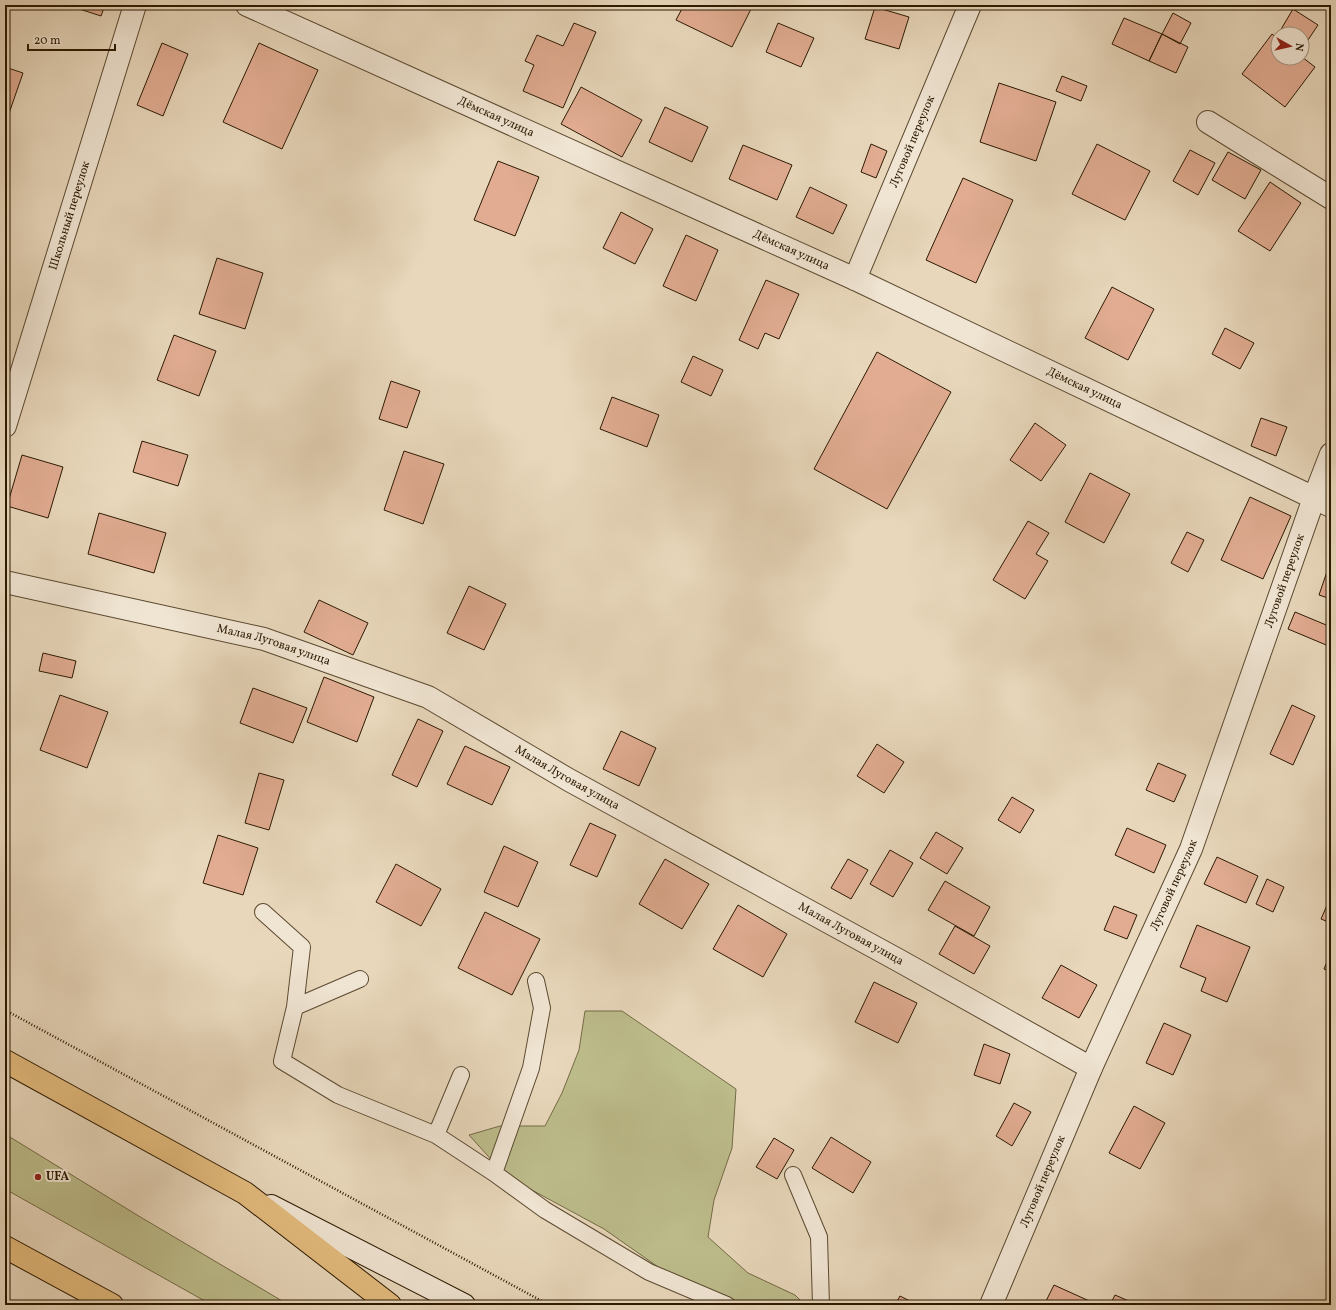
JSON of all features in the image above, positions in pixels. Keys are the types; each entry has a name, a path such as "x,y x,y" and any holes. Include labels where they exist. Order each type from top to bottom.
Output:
{"main road":[{"path":"5,1061 245,1193 390,1305"},
{"path":"5,1247 112,1305"}],"street":[{"name":"Школьный переулок","path":"5,426 135,5"},
{"name":"Дёмская улица","path":"246,5 854,279 1322,502"},
{"name":"Луговой переулок","path":"854,279 970,5"},
{"path":"1208,122 1331,198"},
{"name":"Луговой переулок","path":"991,1305 1091,1068 1191,849 1322,502 1331,454"},
{"name":"Малая Луговая улица","path":"5,582 264,639 428,697 569,780 898,960 1091,1068"},
{"path":"245,1193 464,1305"}],"lane":[{"path":"263,912 302,947 295,1007 282,1061 338,1095 436,1135 494,1173 545,1210 649,1272 727,1305"},
{"path":"295,1007 360,979"},
{"path":"494,1173 531,1068 542,1008 536,981"},
{"path":"436,1135 462,1075"},
{"path":"793,1175 819,1237 821,1305"}],"path":[{"path":"5,1010 549,1305"},
{"path":"5,1301 10,1304"}],"shaded area":[{"path":"585,1011 622,1011 736,1089 732,1148 714,1200 708,1237 748,1273 795,1295 805,1305 730,1305 661,1269 604,1229 506,1176 469,1135 500,1126 545,1126 562,1093 579,1050"},
{"path":"5,1134 137,1215 289,1305 212,1305 5,1189"}],"building":[{"path":"67,5 105,5 101,16"},
{"path":"684,5 753,5 732,47 676,20"},
{"path":"875,7 909,17 899,49 865,39"},
{"path":"1293,9 1318,25 1310,37 1310,26 1283,26"},
{"path":"1173,13 1191,23 1180,44 1162,34"},
{"path":"1124,18 1162,34 1149,61 1112,44"},
{"path":"574,23 596,32 563,108 523,91 534,65 525,61 537,35 563,46"},
{"path":"778,23 814,38 801,67 766,52"},
{"path":"1162,34 1188,47 1176,73 1149,61"},
{"path":"1270,37 1270,66 1310,66 1310,63 1315,67 1285,107 1242,74"},
{"path":"162,43 188,54 163,116 137,105"},
{"path":"259,43 318,70 282,149 223,122"},
{"path":"5,67 23,73 6,122 5,122"},
{"path":"1062,76 1087,86 1081,101 1056,91"},
{"path":"999,83 1056,102 1036,161 980,142"},
{"path":"581,87 642,120 622,157 561,124"},
{"path":"665,107 708,127 692,162 649,142"},
{"path":"871,144 887,151 876,178 861,172"},
{"path":"1097,144 1150,171 1125,220 1072,194"},
{"path":"743,145 792,165 777,200 729,179"},
{"path":"1190,150 1215,163 1198,195 1173,181"},
{"path":"1228,152 1261,170 1245,199 1212,180"},
{"path":"498,161 539,177 515,236 474,220"},
{"path":"963,178 1013,200 976,283 926,260"},
{"path":"1270,182 1301,203 1270,251 1238,231"},
{"path":"810,187 847,205 833,234 796,217"},
{"path":"621,212 653,229 635,264 603,248"},
{"path":"686,235 718,250 696,301 663,286"},
{"path":"217,258 263,273 245,329 199,314"},
{"path":"766,280 799,294 779,339 765,333 758,349 739,340"},
{"path":"1112,287 1154,309 1128,360 1085,338"},
{"path":"1225,328 1254,343 1240,369 1212,354"},
{"path":"174,335 216,351 199,396 157,380"},
{"path":"877,352 951,392 887,509 814,469"},
{"path":"693,356 723,370 711,396 681,382"},
{"path":"391,381 420,391 407,428 379,419"},
{"path":"612,397 659,415 647,447 600,429"},
{"path":"1261,418 1287,427 1276,456 1251,446"},
{"path":"1035,423 1066,445 1041,481 1010,460"},
{"path":"142,441 188,455 178,486 133,472"},
{"path":"404,451 444,464 423,524 384,510"},
{"path":"22,455 63,467 48,518 7,506"},
{"path":"1090,473 1130,494 1104,543 1065,522"},
{"path":"1250,497 1291,516 1263,579 1221,560"},
{"path":"99,513 166,533 154,573 88,554"},
{"path":"1028,521 1049,533 1036,554 1048,561 1025,599 993,580"},
{"path":"1187,532 1204,540 1188,572 1171,563"},
{"path":"1331,560 1331,599 1319,595"},
{"path":"469,586 506,604 484,650 447,633"},
{"path":"319,600 368,623 353,655 304,632"},
{"path":"1295,612 1331,627 1331,647 1288,629"},
{"path":"43,653 76,661 72,678 39,671"},
{"path":"324,677 374,697 357,742 307,722"},
{"path":"253,688 307,708 293,743 240,723"},
{"path":"60,695 108,712 87,768 40,750"},
{"path":"1292,705 1315,716 1293,765 1270,754"},
{"path":"418,719 443,731 417,787 392,775"},
{"path":"621,731 656,748 639,786 603,769"},
{"path":"877,744 904,762 884,793 857,776"},
{"path":"465,746 510,767 492,805 447,784"},
{"path":"1158,763 1186,775 1174,802 1146,790"},
{"path":"259,773 284,780 269,830 245,823"},
{"path":"1012,797 1034,810 1020,833 998,820"},
{"path":"590,823 616,835 597,877 570,865"},
{"path":"1127,828 1166,845 1154,873 1115,855"},
{"path":"936,832 963,848 947,874 920,858"},
{"path":"218,835 258,848 243,895 203,883"},
{"path":"504,846 538,862 518,907 484,892"},
{"path":"890,850 913,863 893,897 870,884"},
{"path":"1217,857 1258,876 1246,903 1204,884"},
{"path":"665,859 709,884 682,929 639,904"},
{"path":"848,859 868,870 851,899 831,888"},
{"path":"396,864 441,889 421,926 376,902"},
{"path":"1267,879 1284,887 1273,912 1256,904"},
{"path":"945,881 990,907 974,936 928,910"},
{"path":"1331,896 1331,923 1321,919"},
{"path":"738,905 787,934 763,977 713,949"},
{"path":"1114,906 1137,915 1127,939 1104,930"},
{"path":"485,912 540,939 512,995 458,968"},
{"path":"1197,925 1250,947 1227,1002 1201,991 1206,978 1180,967"},
{"path":"955,926 990,946 974,974 939,954"},
{"path":"1331,952 1331,972 1324,969"},
{"path":"1061,965 1097,985 1079,1018 1042,998"},
{"path":"874,982 917,1003 898,1043 855,1022"},
{"path":"1164,1023 1191,1035 1173,1075 1146,1063"},
{"path":"984,1044 1010,1054 1000,1084 974,1075"},
{"path":"1014,1103 1031,1112 1012,1146 996,1136"},
{"path":"1134,1106 1165,1123 1140,1169 1109,1153"},
{"path":"831,1137 871,1162 853,1193 812,1168"},
{"path":"774,1138 794,1150 777,1179 756,1167"},
{"path":"1054,1285 1096,1304 1096,1305 1044,1305"},
{"path":"1115,1295 1138,1305 1110,1305"},
{"path":"900,1296 918,1305 895,1305"}],"place":[{"name":"UFA","path":"38,1177"}]}
